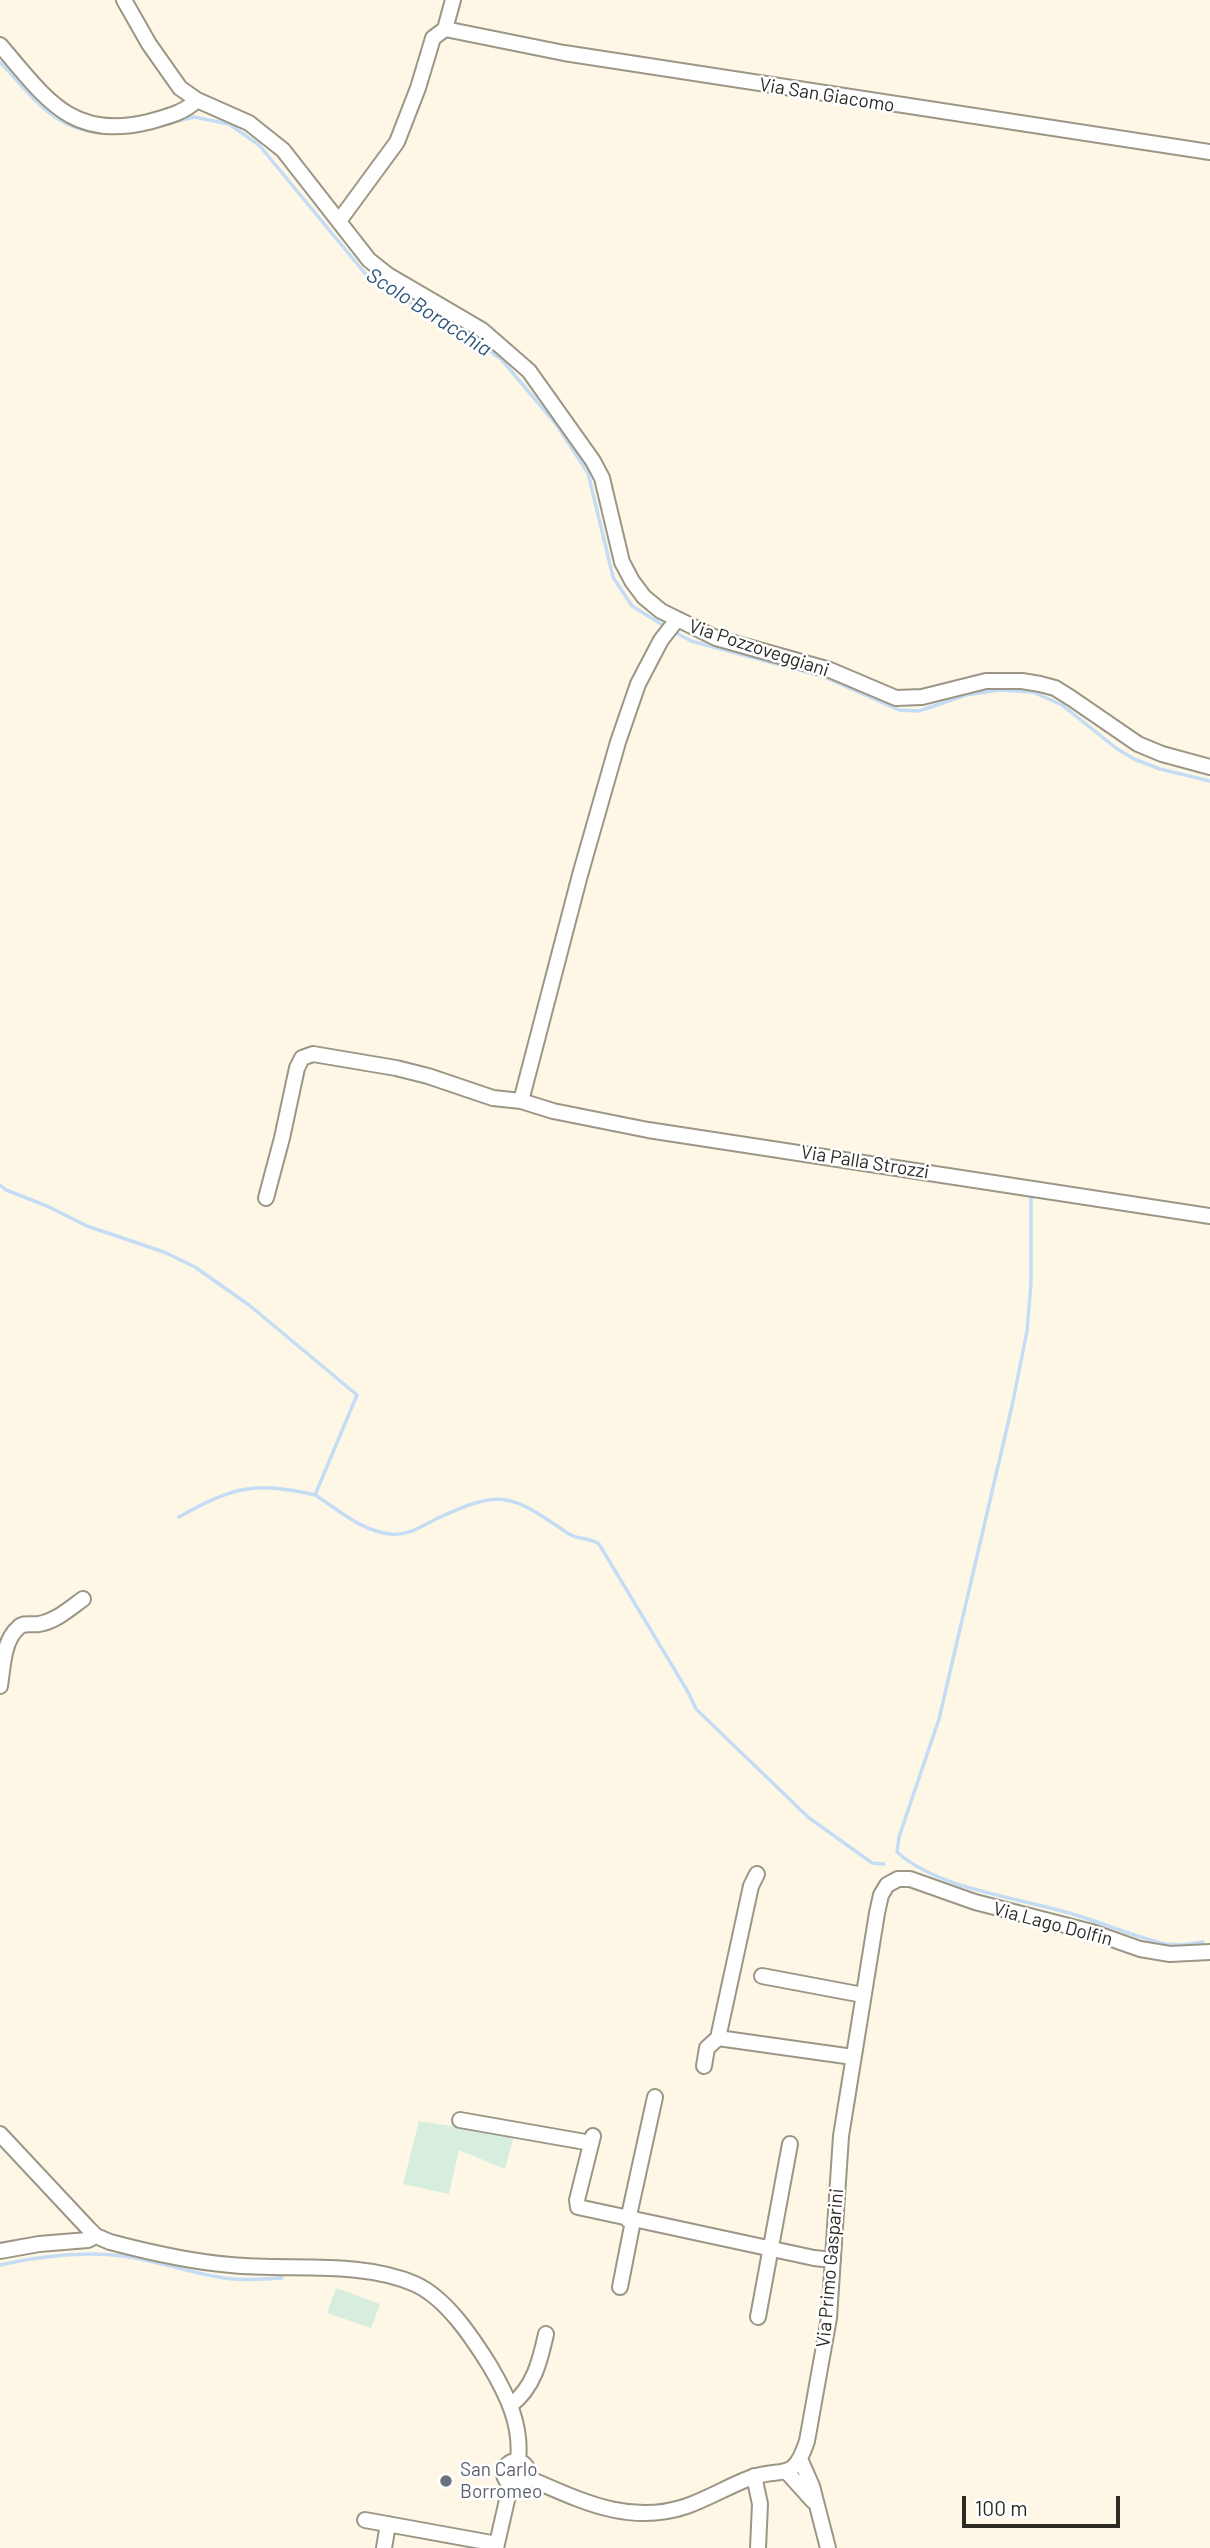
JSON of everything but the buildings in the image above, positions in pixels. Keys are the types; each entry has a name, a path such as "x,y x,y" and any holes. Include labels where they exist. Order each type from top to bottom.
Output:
{"street":[{"name":"Via Pozzoveggiani","path":"124,0 149,44 180,88 197,100 249,123 283,150 369,260 388,275 482,330 529,371 581,443 602,478 622,562 643,597 670,629 830,670 896,698 922,697 986,681 1040,684 1055,688 1138,744 1162,754 1210,767"},
{"path":"339,221 397,142 418,88 433,38 446,29 453,0"},
{"name":"Via San Giacomo","path":"446,29 564,54 1210,152"},
{"path":"0,46 44,97 64,113 89,124 114,127 139,124 172,116 190,107 197,100"},
{"path":"521,1101 603,794 638,684 670,629"},
{"name":"Via Palla Strozzi","path":"266,1198 297,1068 307,1054 323,1054 428,1076 493,1098 521,1101 553,1111 648,1130 1210,1216"},
{"path":"0,1686 7,1644 16,1629 21,1625 39,1624 57,1618 83,1599"},
{"path":"704,2066 707,2048 718,2038 748,1899 757,1874"},
{"name":"Via Lago Dolfin","path":"898,1879 910,1879 963,1899 1092,1932 1140,1949 1170,1954 1210,1952"},
{"name":"Via Primo Gasparini","path":"801,2461 829,2318 838,2172 863,1995 881,1895 887,1885 898,1879"},
{"path":"762,1976 863,1995"},
{"path":"718,2038 853,2057"},
{"path":"621,2287 655,2097"},
{"path":"460,2120 592,2139 577,2200 578,2207 833,2260"},
{"path":"0,2134 96,2236 126,2246 228,2265 348,2270 395,2277 418,2285 445,2307 479,2348 510,2405 518,2438 517,2460"},
{"path":"758,2317 790,2144"},
{"path":"0,2251 39,2244 88,2240 96,2236"},
{"path":"510,2405 527,2389 540,2362 546,2334"},
{"path":"517,2460 527,2467 528,2478"},
{"path":"517,2460 510,2462 505,2469 506,2480 513,2485 520,2485 528,2478"},
{"path":"528,2478 596,2506 644,2514 687,2506 754,2476 786,2471 801,2461 812,2486 828,2548"},
{"path":"786,2471 815,2503"},
{"path":"754,2476 760,2504 758,2548"},
{"path":"365,2520 497,2546 506,2500 513,2485"},
{"path":"384,2548 388,2524"}],"green space":[{"path":"419,2121 514,2136 505,2169 459,2150 449,2194 403,2184"},
{"path":"336,2288 380,2304 371,2328 327,2313"}],"waterway":[{"name":"Scolo Boracchia","path":"0,62 39,104 65,123 99,133 120,133"},
{"name":"Scolo Boracchia","path":"165,124 194,117 229,124 259,145 368,277 470,336 501,359 556,424 588,473 613,577 632,606 666,627"},
{"name":"Scolo Boracchia","path":"673,631 691,641 822,676 899,710 919,711 966,695 999,690 1033,692 1062,705 1134,759 1160,769 1210,781"},
{"path":"0,1185 87,1226 164,1252 195,1267 249,1305 357,1395 315,1495 351,1519 380,1532 403,1533 477,1503 506,1500 533,1510 573,1536 599,1544 696,1709 808,1817 872,1863 884,1864"},
{"path":"1039,1194 1031,1198 1031,1283 1027,1331 1012,1406 939,1719 899,1837 897,1852 915,1865 959,1885 1057,1910 1166,1944 1203,1942"},
{"path":"179,1517 214,1499 244,1490 275,1488 315,1495"},
{"path":"0,2265 61,2255 92,2254 135,2258 226,2278 282,2278"}],"place":[{"name":"San Carlo Borromeo","path":"446,2481"}]}
